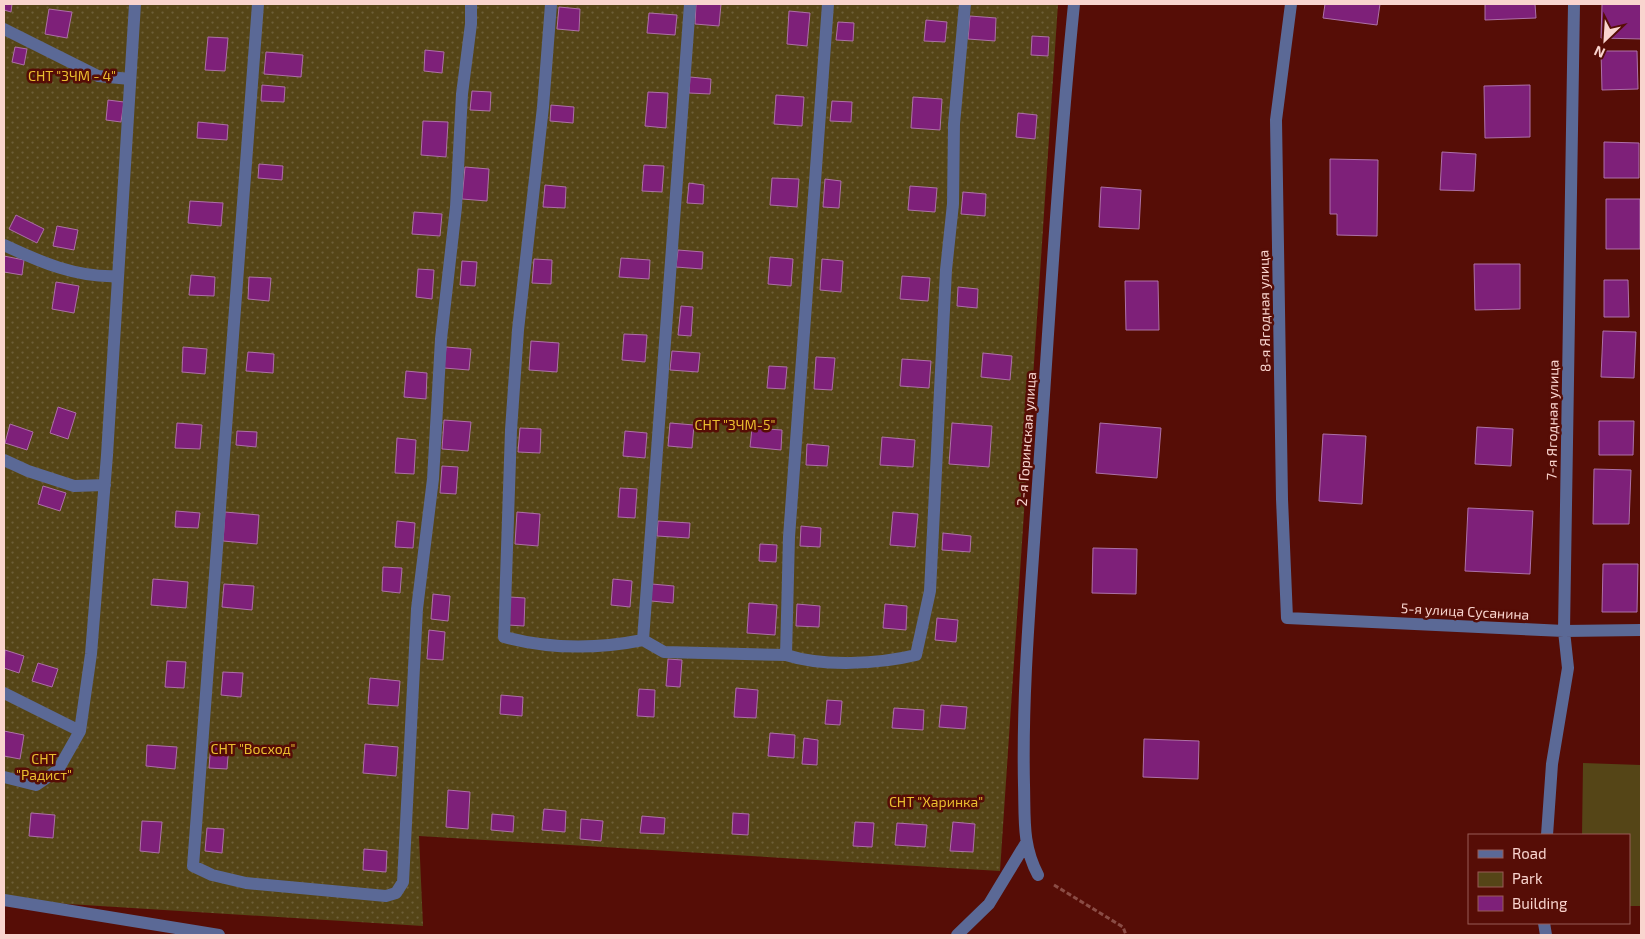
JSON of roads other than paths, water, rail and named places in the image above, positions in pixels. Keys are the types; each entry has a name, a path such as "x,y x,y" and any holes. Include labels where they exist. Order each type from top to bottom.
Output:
{"street":[{"path":"4,777 36,785 58,770 80,731 91,654 105,485 135,4"},
{"path":"258,4 193,866 212,875 246,883 386,896 396,893 403,882 417,609 433,479 441,339 456,207 462,94 471,4"},
{"path":"551,4 543,107 517,348 511,430 504,637 526,643 558,646 622,644 643,640 664,652 786,655 803,660 894,660 916,655 923,629 930,592 946,270 953,204 954,124 965,4"},
{"path":"643,640 690,4"},
{"path":"786,655 788,537 828,4"},
{"name":"2-я Горинская улица","path":"1038,875 1028,858 1026,843 1023,756 1027,646 1063,113 1074,4"},
{"name":"8-я Ягодная улица","path":"1287,618 1282,499 1276,120 1291,4"},
{"name":"7-я Ягодная улица","path":"1547,834 1552,764 1568,668 1564,631 1574,4"},
{"path":"4,29 98,76 130,79"},
{"path":"4,245 45,264 97,277 118,276"},
{"path":"4,460 28,471 74,486 105,485"},
{"name":"5-я улица Сусанина","path":"1287,618 1564,631 1641,630"},
{"path":"4,693 80,731"},
{"path":"957,935 989,904 1026,843"},
{"path":"4,900 219,935"}],"park label":[{"name":"СНТ \"ЗЧМ - 4\"","path":"72,75"},
{"name":"СНТ \"ЗЧМ-5\"","path":"735,424"},
{"name":"СНТ \"Восход\"","path":"253,748"},
{"name":"СНТ \"Радист\"","path":"44,766"},
{"name":"СНТ \"Харинка\"","path":"936,801"}]}
